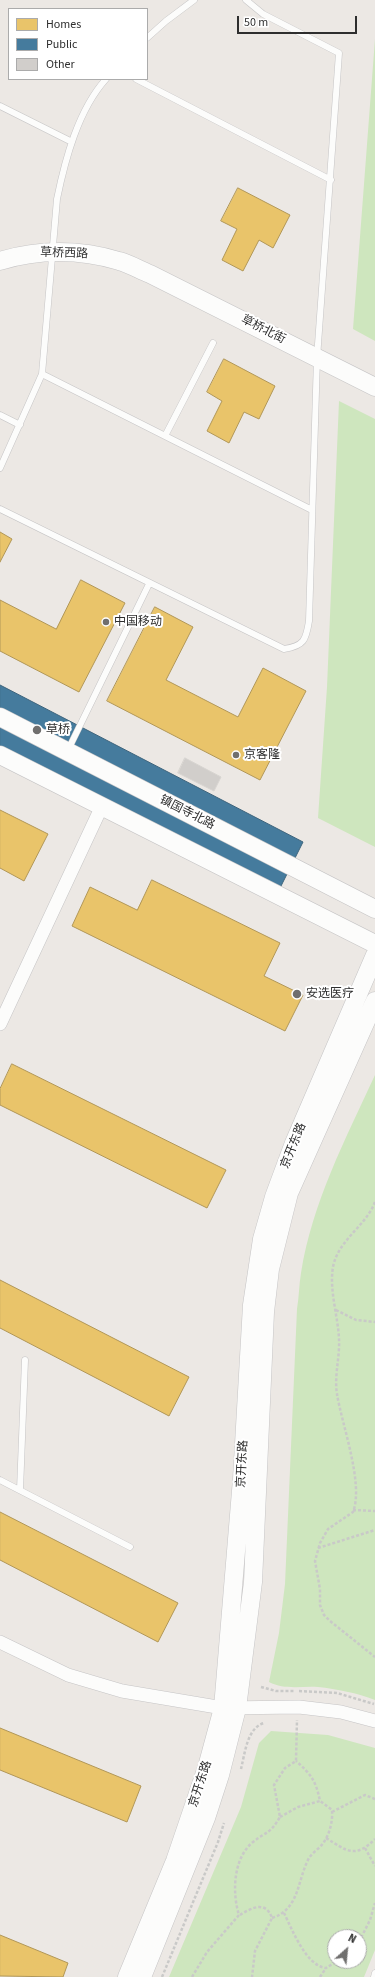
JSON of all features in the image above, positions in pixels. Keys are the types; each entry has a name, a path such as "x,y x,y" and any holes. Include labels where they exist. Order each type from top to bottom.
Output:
{"street":[{"name":"草桥西路","path":"0,261 23,254 53,252 84,253 119,261 150,274"},
{"name":"草桥北街","path":"150,274 375,387"},
{"name":"镇国寺北路","path":"0,717 375,909"},
{"path":"0,755 101,808 375,944"},
{"path":"0,1024 101,808"},
{"name":"京开东路","path":"127,1977 175,1861 207,1767 230,1708 252,1305 258,1258 274,1197 294,1143 375,955"},
{"name":"京开东路","path":"142,1977 206,1818 220,1775 230,1708 253,1582 265,1312 270,1269 289,1193 375,1001"},
{"path":"0,1642 74,1677 122,1691 230,1708 299,1707 341,1712 375,1721"}],"lane":[{"path":"148,37 166,21 194,0"},
{"path":"0,509 149,584 284,649 294,648 300,644 306,636 309,621 317,358 339,53 263,14 246,0"},
{"path":"0,468 42,374 57,199 62,173 72,142 88,106 105,80"},
{"path":"138,80 330,180"},
{"path":"0,106 72,142"},
{"path":"165,436 213,343"},
{"path":"42,374 312,510"},
{"path":"0,416 20,425"},
{"path":"67,752 149,584"},
{"path":"20,1490 25,1360"},
{"path":"0,1480 130,1547"}],"path":[{"path":"375,1202 369,1216 350,1236 336,1258 332,1278 339,1357 336,1388 356,1486 353,1510 349,1516 335,1522 323,1535 318,1548 316,1567 319,1582 319,1599 322,1610 330,1621 375,1657"},
{"path":"336,1310 351,1318 374,1322 375,1319"},
{"path":"353,1510 375,1511"},
{"path":"318,1548 375,1530"},
{"path":"289,1719 304,1721"},
{"path":"296,1720 296,1761 314,1779 318,1787 320,1801"},
{"path":"249,1742 252,1731 256,1725 269,1721"},
{"path":"280,1817 274,1784 285,1768 296,1761"},
{"path":"332,1812 365,1796 375,1799"},
{"path":"239,1915 235,1897 236,1873 252,1843 269,1833 280,1817 298,1807 320,1801 326,1804 332,1812 331,1825 326,1838 310,1857 294,1897 284,1913 272,1918 255,1951 252,1977"},
{"path":"326,1838 347,1851 354,1852 365,1848 375,1839"},
{"path":"365,1848 375,1866"},
{"path":"366,1929 375,1903"},
{"path":"192,1977 207,1952 239,1915 251,1908 263,1907 268,1910 272,1918"},
{"path":"284,1913 298,1941 311,1960 317,1965 326,1968 320,1977"}],"green space":[{"path":"375,39 375,341 353,329"},
{"path":"339,401 375,419 375,847 318,818 327,687"},
{"path":"375,1075 375,1700 354,1693 332,1689 318,1687 287,1687 269,1682 279,1633 285,1584 297,1309 301,1273 313,1221 331,1171"},
{"path":"271,1731 328,1735 375,1748 375,1950 364,1977 169,1977 241,1807 259,1743"}],"building: Homes":[{"path":"238,188 290,215 273,248 259,240 243,271 222,260 237,229 221,221"},
{"path":"224,359 275,386 259,419 244,412 229,443 207,431 222,401 207,392"},
{"path":"0,532 12,539 0,562"},
{"path":"81,580 125,603 79,692 0,651 0,600 56,629"},
{"path":"155,607 193,627 166,680 238,717 263,668 306,691 260,780 107,701"},
{"path":"0,810 48,834 24,881 0,868"},
{"path":"152,880 280,943 264,976 303,995 285,1031 72,926 90,887 137,910"},
{"path":"12,1064 226,1170 207,1208 0,1105 0,1089"},
{"path":"0,1280 189,1377 169,1416 0,1328"},
{"path":"0,1512 178,1603 158,1642 0,1560"},
{"path":"0,1728 141,1786 127,1822 0,1770"},
{"path":"0,1935 68,1963 63,1977 0,1976"}],"building: Public":[{"name":"草桥","path":"0,685 303,842 279,890 0,746"}],"building: Other":[{"path":"185,758 221,777 214,791 178,773"}],"place":[{"name":"中国移动","path":"106,622"},
{"name":"草桥","path":"37,730"},
{"name":"京客隆","path":"236,755"},
{"name":"安选医疗","path":"297,994"}]}
